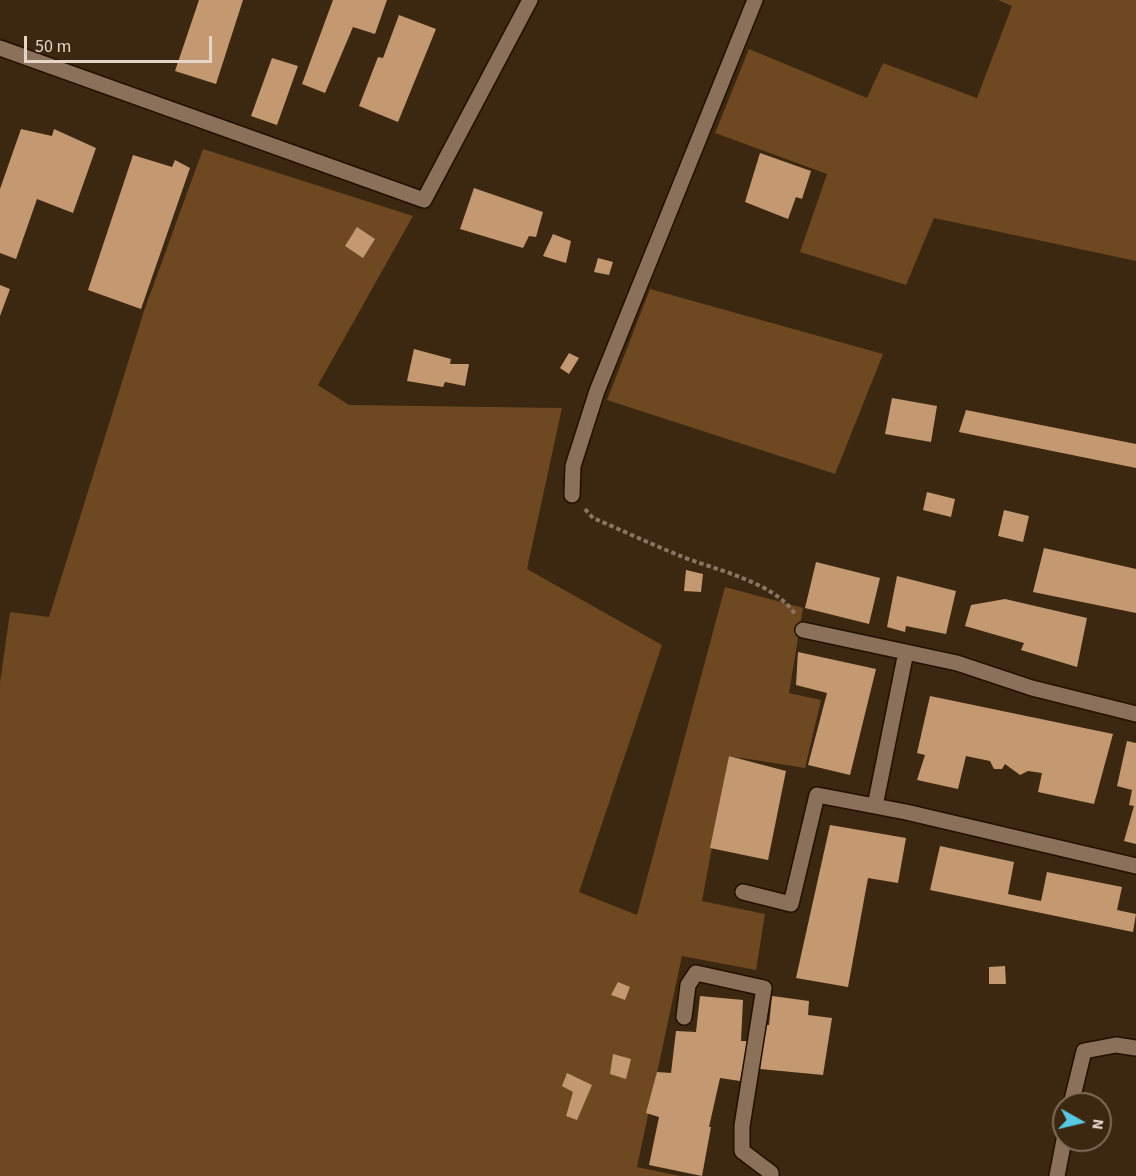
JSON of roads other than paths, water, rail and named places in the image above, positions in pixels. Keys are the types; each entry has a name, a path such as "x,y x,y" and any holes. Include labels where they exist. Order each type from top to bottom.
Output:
{"street":[{"path":"0,48 424,200 530,0"},
{"path":"572,495 573,466 597,391 755,0"},
{"path":"803,630 957,663 1032,688 1136,714"},
{"path":"875,807 906,652"},
{"path":"743,892 791,904 817,795 1136,866"},
{"path":"684,1017 688,985 696,973 764,988 742,1126 741,1151 771,1173 771,1176"},
{"path":"1074,1092 1084,1051 1116,1045 1136,1048"},
{"path":"1057,1176 1062,1152"}]}
